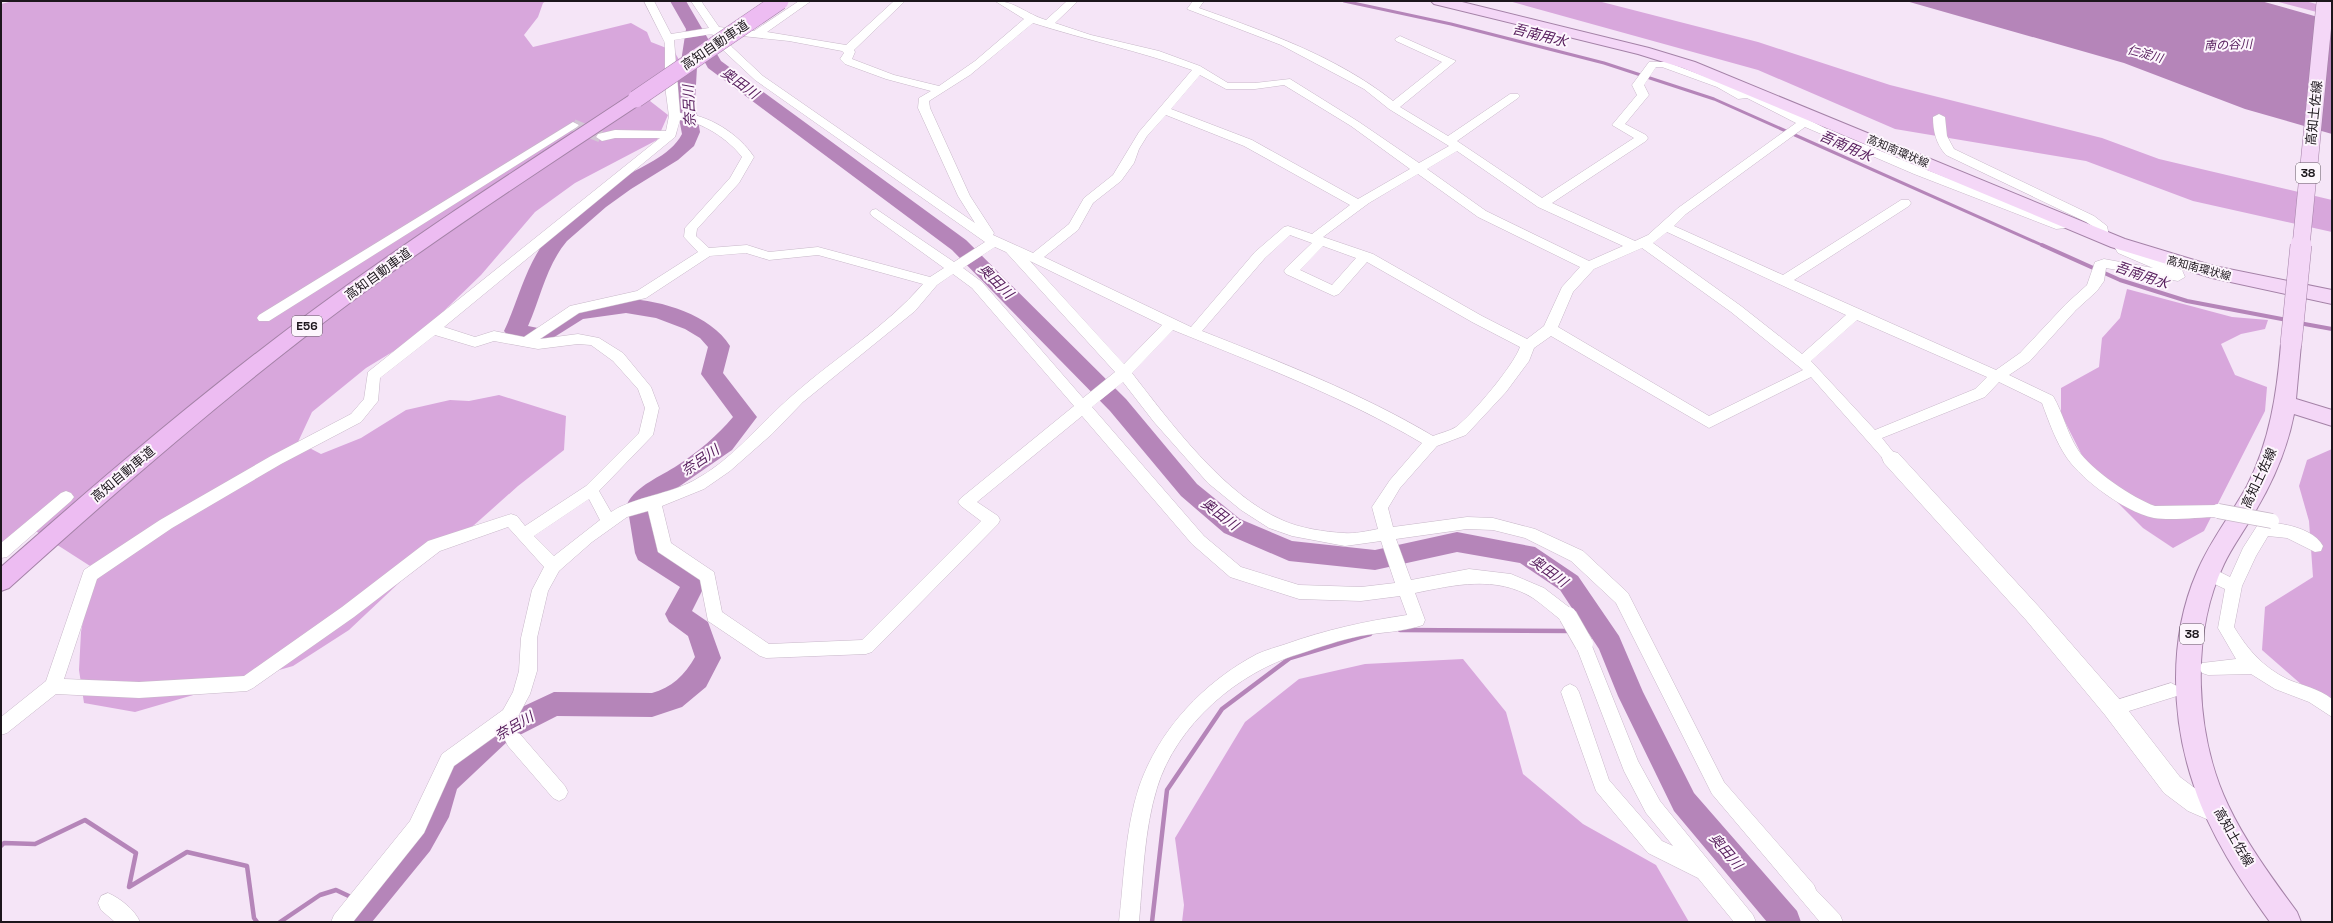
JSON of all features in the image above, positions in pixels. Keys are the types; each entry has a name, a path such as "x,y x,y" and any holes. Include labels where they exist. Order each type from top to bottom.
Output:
{"highway":[{"name":"高知自動車道","path":"1,581 86,505 208,404 333,306 396,259 780,1"}],"main road":[{"name":"高知南環状線","path":"1439,1 1689,65 2111,240 2212,272 2332,297"},
{"name":"高知土佐線","path":"2287,922 2218,813 2203,773 2193,728 2188,665 2194,614 2208,573 2258,486 2281,430 2286,404 2326,2"},
{"path":"2286,404 2332,418"}],"street":[{"path":"1,727 53,686 90,575 166,524 276,460 356,418 371,401 373,376 671,135 675,116 671,86 671,64 668,38 649,1"},
{"path":"696,1 728,49 759,78 990,245 1010,249 1035,258 1171,324 1286,370 1405,426 1432,442"},
{"path":"757,34 806,1"},
{"path":"847,50 900,1"},
{"path":"1000,1 1031,19 1088,37 1155,53 1211,76 1226,86 1248,87 1286,81 1354,124 1482,214 1590,266"},
{"path":"1049,24 1073,1"},
{"path":"1199,1 1192,9 1285,43 1368,87 1393,106 1453,143 1542,204 1638,244 1736,309 1814,371 1871,437 2033,614 2114,708 2172,786 2196,803 2218,813"},
{"path":"990,245 964,196 924,108 923,100 942,90 976,66 1031,19"},
{"path":"668,38 715,30 789,38 847,50"},
{"path":"1393,106 1450,60 1400,40"},
{"path":"847,50 850,52 846,59 849,62 890,77 942,90"},
{"path":"671,64 684,70"},
{"path":"1542,204 1642,138 1618,125 1643,94 1638,85 1653,64 1662,64 1721,85 1743,98 1783,112"},
{"path":"1035,258 1074,227 1088,201 1117,178 1128,163 1133,149 1143,134 1198,70"},
{"path":"1734,83 1743,92 1783,112 1800,126 2026,214 2060,226 2072,224"},
{"path":"1365,256 1334,291 1291,271 1317,240 1359,204 1416,169 1453,143 1514,96"},
{"path":"1163,110 1248,143 1359,204"},
{"path":"675,116 697,118 746,152 748,157 735,180 691,228 690,237 706,253"},
{"path":"1871,437 1980,393 1997,376 2025,358 2097,281 2100,265 2104,262 2178,277 2177,273 2123,250 2111,240 2101,226 2090,219 1950,152 1945,147 1938,127 1939,117"},
{"path":"264,318 573,125"},
{"path":"1129,922 1139,830 1148,788 1156,767 1178,730 1216,690 1264,659 1297,647 1360,629 1417,620 1387,536 1380,507 1394,484 1432,442 1461,431 1501,388 1524,357 1528,345 1550,329 1567,290 1590,266 1638,244 1800,126"},
{"path":"602,137 615,134 671,135"},
{"path":"1784,281 1905,203"},
{"path":"876,213 959,265 1086,404 1198,540 1236,572 1299,592 1361,594 1404,583 1469,576 1511,581 1538,593 1568,616 1584,644 1582,641 1630,766 1653,807 1704,872 1746,922"},
{"path":"1664,226 1855,314 2037,392 2048,400 2059,429 2073,455 2101,482 2142,508 2155,512 2218,511 2272,521"},
{"path":"1194,332 1260,255 1288,230 1365,256 1517,341 1528,345"},
{"path":"343,919 368,890 417,827 448,760 509,716 520,694 528,671 529,638 540,590 553,566 616,517 699,485 725,467 767,430 798,398 910,308 932,282 990,245"},
{"path":"524,343 575,309 641,295 706,253 719,250 747,249 769,256 818,251 867,266 932,282"},
{"path":"1010,249 1124,372 1159,418 1213,479 1246,506 1275,524 1292,530 1345,540 1387,536 1468,523 1492,524 1529,533 1577,556 1622,598 1718,788 1807,892 1808,896 1833,922"},
{"path":"1801,362 1855,314"},
{"path":"650,505 664,547 708,577 714,616 720,621 766,651 866,646 992,520 966,502 1124,372 1171,324"},
{"path":"433,329 475,342 494,336 524,343 538,344 578,339 594,341 618,357 644,387 652,408 646,435 591,490 523,535"},
{"path":"1550,329 1709,423 1795,378 1814,371"},
{"path":"591,490 616,517"},
{"path":"1,552 66,497"},
{"path":"53,686 139,690 247,683 348,612 434,546 511,520 523,535 553,566"},
{"path":"2315,546 2304,537 2271,528 2263,530 2249,553 2234,586 2226,628 2240,653 2254,667 2281,684 2315,696 2332,709"},
{"path":"2208,573 2234,586"},
{"path":"2208,668 2225,666 2254,667"},
{"path":"2114,708 2171,691"},
{"path":"1570,692 1602,785 1655,847 1704,872"},
{"path":"514,740 559,792"},
{"path":"108,903 130,922"}],"shaded area":[{"path":"13,1 546,1 543,3 538,17 524,35 533,47 631,23 647,32 651,42 674,51 682,65 650,101 668,115 657,140 575,183 535,212 481,275 417,337 366,368 312,412 298,442 321,454 361,438 406,410 450,400 469,401 499,395 566,416 564,450 518,486 473,526 401,581 349,630 293,666 135,712 84,703 79,670 81,632 88,593 101,573 34,530 1,550 1,4"},
{"path":"1509,1 1598,1 1758,42 1890,85 2102,138 2159,159 2332,200 2332,232 2193,201 2086,161 1895,129 1758,70"},
{"path":"2275,1 2305,1 2328,7 2332,16"},
{"path":"2127,289 2232,317 2268,320 2265,329 2241,334 2221,344 2235,375 2267,387 2265,411 2204,531 2173,548 2143,528 2094,479 2061,414 2061,388 2099,367 2102,338 2120,318"},
{"path":"2332,449 2332,700 2302,685 2262,650 2265,607 2313,577 2309,521 2299,486 2307,460"},
{"path":"1463,659 1506,712 1523,774 1583,824 1656,865 1689,922 1182,922 1184,905 1175,838 1245,722 1299,679 1365,664"}],"water":[{"path":"1906,1 2261,1 2332,21 2332,134 2245,109 2124,63"}],"waterway":[{"name":"奥田川","path":"678,1 694,29"},
{"name":"吾南用水","path":"1344,1 1451,24 1604,63 1714,99 2044,246"},
{"name":"奈呂川","path":"353,922 420,841 435,817 445,782 498,732 554,704 652,705 673,699 697,679 708,658 699,630 678,614 694,583 647,553 639,504 646,496 687,471 724,444 746,417 712,374 719,346 707,333 692,324 659,311 626,306 578,313 541,336 515,331 544,257 560,236 624,185 662,163 687,142 691,134 687,113 687,70 694,29"},
{"name":"奥田川","path":"694,29 714,64 959,245 1118,405 1189,490 1232,526 1289,551 1375,560 1457,542 1526,554 1569,583 1610,644 1631,696 1684,802 1786,922"},
{"name":"吾南用水","path":"2042,245 2120,280 2187,301 2287,320"},
{"name":"吾南用水","path":"2299,323 2332,329"},
{"path":"1400,630 1572,631"},
{"path":"1582,631 1601,631"},
{"path":"1152,922 1167,790 1222,709 1290,658 1370,634"},
{"path":"1,846 4,843 35,844 85,820 136,853 129,887 187,852 247,866 254,918 257,922"},
{"path":"280,922 320,895 336,890 353,898"}],"tunnel":[{"path":"573,125 602,137"}],"water label":[{"name":"南の谷川","path":"2228,45"},
{"name":"仁淀川","path":"2145,54"}]}
